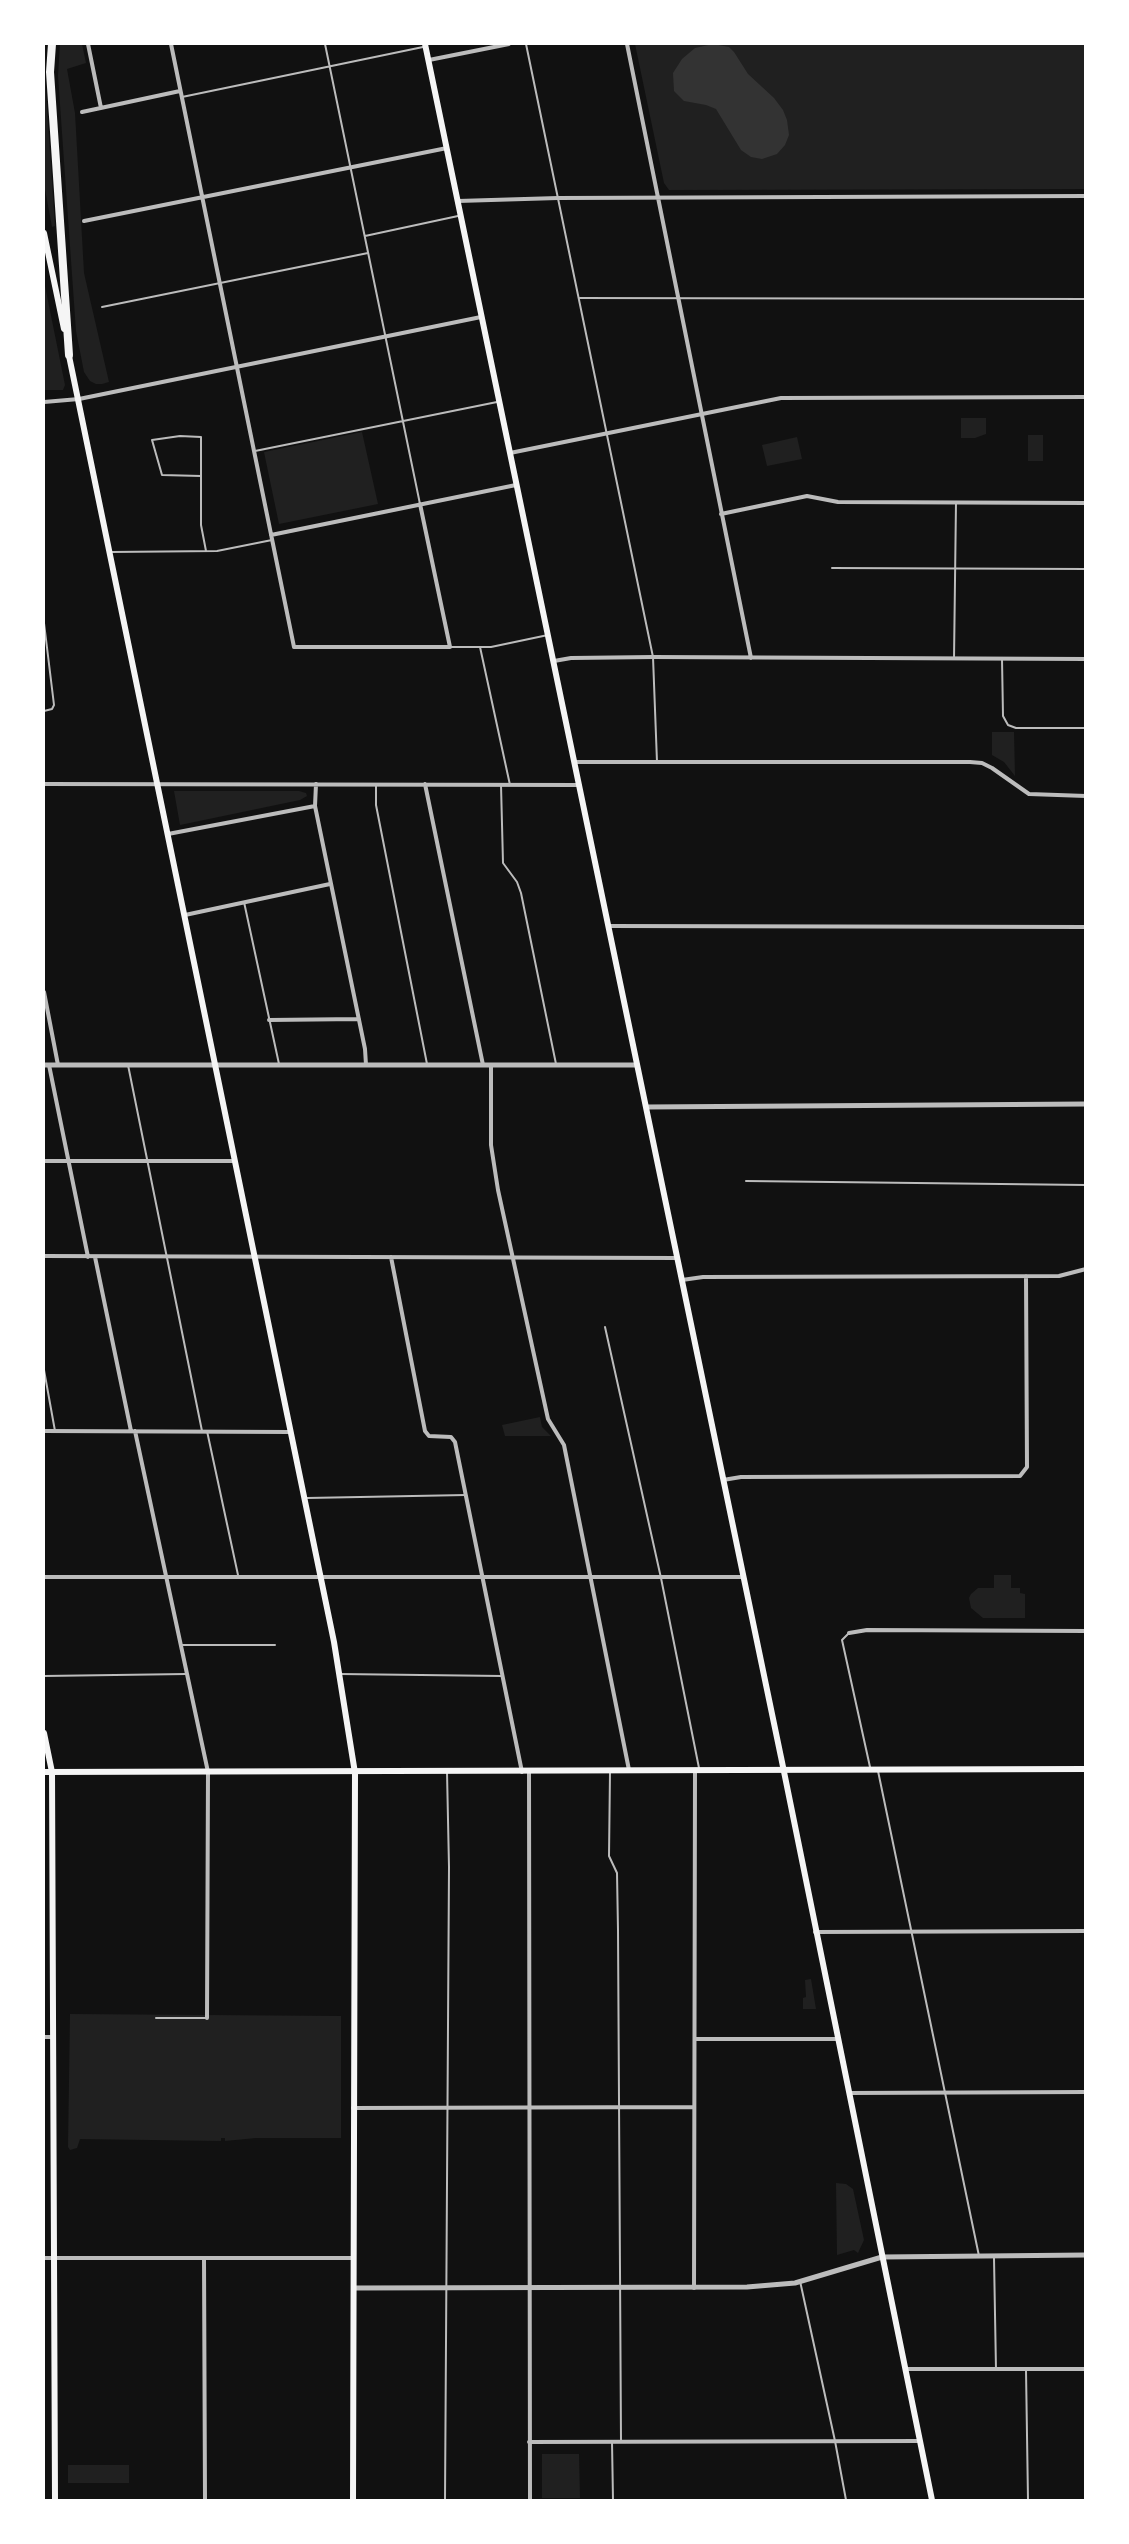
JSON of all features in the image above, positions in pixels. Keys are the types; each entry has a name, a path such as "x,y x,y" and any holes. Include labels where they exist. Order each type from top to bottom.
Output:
{"highway":[{"path":"52,44 50,72 69,355"}],"main road":[{"path":"426,45 932,2500"},
{"path":"44,233 305,1498 339,1674 355,1773 353,2500"},
{"path":"44,1733 52,1772 55,2500"},
{"path":"44,1772 355,1773 1086,1769"}],"street":[{"path":"88,44 101,108"},
{"path":"171,44 294,647 450,647 420,504"},
{"path":"429,60 509,44"},
{"path":"627,44 751,658"},
{"path":"82,112 180,91"},
{"path":"84,221 447,148"},
{"path":"458,201 558,198 1086,196"},
{"path":"44,402 79,399 482,317"},
{"path":"510,453 797,397 1086,397"},
{"path":"272,538 420,504 517,485"},
{"path":"721,514 807,496 838,502 1086,502"},
{"path":"553,661 571,658 654,657 1086,659"},
{"path":"574,762 970,762 982,763 992,768 1029,794 1086,796"},
{"path":"44,784 579,785"},
{"path":"316,784 315,806 359,1019 366,1065"},
{"path":"425,784 483,1065"},
{"path":"167,835 315,806"},
{"path":"184,916 330,884"},
{"path":"608,926 1086,927"},
{"path":"44,992 58,1065"},
{"path":"269,1020 359,1019"},
{"path":"88,1257 69,1161 46,1065 637,1065"},
{"path":"491,1065 492,1156 548,1419 564,1445 630,1772"},
{"path":"646,1107 1086,1104"},
{"path":"44,1161 235,1161"},
{"path":"44,1256 676,1258"},
{"path":"94,1257 208,1772 207,2018"},
{"path":"391,1257 425,1431 429,1436 447,1436 453,1439 502,1676 526,1772 530,2500"},
{"path":"681,1281 703,1277 1059,1276 1086,1269"},
{"path":"723,1480 741,1477 1015,1477 1024,1473 1027,1467 1026,1276"},
{"path":"44,1431 291,1432"},
{"path":"44,1577 743,1577"},
{"path":"849,1633 867,1630 1086,1631"},
{"path":"694,2288 697,1771"},
{"path":"815,1932 1086,1931"},
{"path":"44,2037 53,2037"},
{"path":"695,2039 837,2039"},
{"path":"848,2093 1086,2092"},
{"path":"353,2108 694,2107"},
{"path":"354,2288 747,2287 800,2282 882,2257 1086,2255"},
{"path":"44,2258 353,2258"},
{"path":"204,2258 205,2500"},
{"path":"905,2369 1086,2369"},
{"path":"530,2442 920,2441"}],"lane":[{"path":"325,44 420,504"},
{"path":"526,44 654,657 657,762"},
{"path":"182,97 426,45"},
{"path":"365,236 461,216"},
{"path":"102,307 368,253"},
{"path":"580,298 1086,299"},
{"path":"254,451 499,402"},
{"path":"201,476 162,475 152,440 167,437 201,437 201,476 201,525 206,551"},
{"path":"954,658 956,502"},
{"path":"110,552 230,549 272,538"},
{"path":"832,568 1086,569"},
{"path":"44,623 52,710 44,711"},
{"path":"450,647 480,647 548,635"},
{"path":"480,647 510,785"},
{"path":"1002,659 1003,716 1008,725 1016,728 1086,728"},
{"path":"375,784 376,805 427,1065"},
{"path":"501,784 503,863 517,882 521,894 556,1066"},
{"path":"244,902 279,1065"},
{"path":"128,1065 166,1256 238,1577"},
{"path":"746,1181 1086,1185"},
{"path":"605,1327 661,1578 697,1771"},
{"path":"44,1370 55,1431"},
{"path":"305,1498 466,1495"},
{"path":"849,1633 842,1640 913,1931 979,2256"},
{"path":"180,1645 275,1645"},
{"path":"44,1676 186,1674"},
{"path":"339,1674 502,1676"},
{"path":"445,2500 449,1867 447,1772"},
{"path":"610,1772 609,1856 616,1873 621,2442"},
{"path":"156,2018 207,2018"},
{"path":"994,2256 996,2370"},
{"path":"800,2282 846,2500"},
{"path":"1026,2370 1028,2500"},
{"path":"612,2442 613,2500"}],"shaded area":[{"path":"60,44 82,44 86,63 67,69 75,113 84,273 109,382 102,384 90,381 84,372 76,331 58,76"},
{"path":"635,44 1085,44 1085,189 669,190 664,183"},
{"path":"713,44 729,47 748,74 774,98 783,110 789,135 785,145 777,154 762,159 751,157 741,150 716,109 684,101 674,91 673,73 682,59 695,48"},
{"path":"44,64 55,226 52,227 44,184"},
{"path":"44,281 65,385 63,390 44,390"},
{"path":"961,418 986,418 986,434 975,438 961,438"},
{"path":"362,432 378,504 279,524 264,452"},
{"path":"1028,435 1043,435 1043,461 1028,461"},
{"path":"797,437 802,459 767,466 762,445"},
{"path":"992,732 1014,732 1015,776 1004,762 992,755"},
{"path":"174,791 299,791 306,793 307,796 300,800 180,825"},
{"path":"540,1417 542,1427 551,1436 505,1436 502,1425"},
{"path":"994,1575 1011,1575 1011,1588 1020,1588 1020,1593 1025,1594 1025,1618 983,1618 971,1608 969,1598 971,1594 978,1588 994,1588"},
{"path":"811,1979 816,2009 803,2009 803,1998 806,1997 805,1980"},
{"path":"70,2014 341,2016 341,2138 256,2138 225,2141 225,2138 221,2138 221,2141 80,2139 77,2148 70,2150 68,2147"},
{"path":"836,2183 846,2184 853,2189 864,2240 858,2253 854,2250 837,2255"},
{"path":"542,2454 579,2454 580,2498 542,2498"},
{"path":"68,2465 129,2465 129,2483 68,2483"}]}
